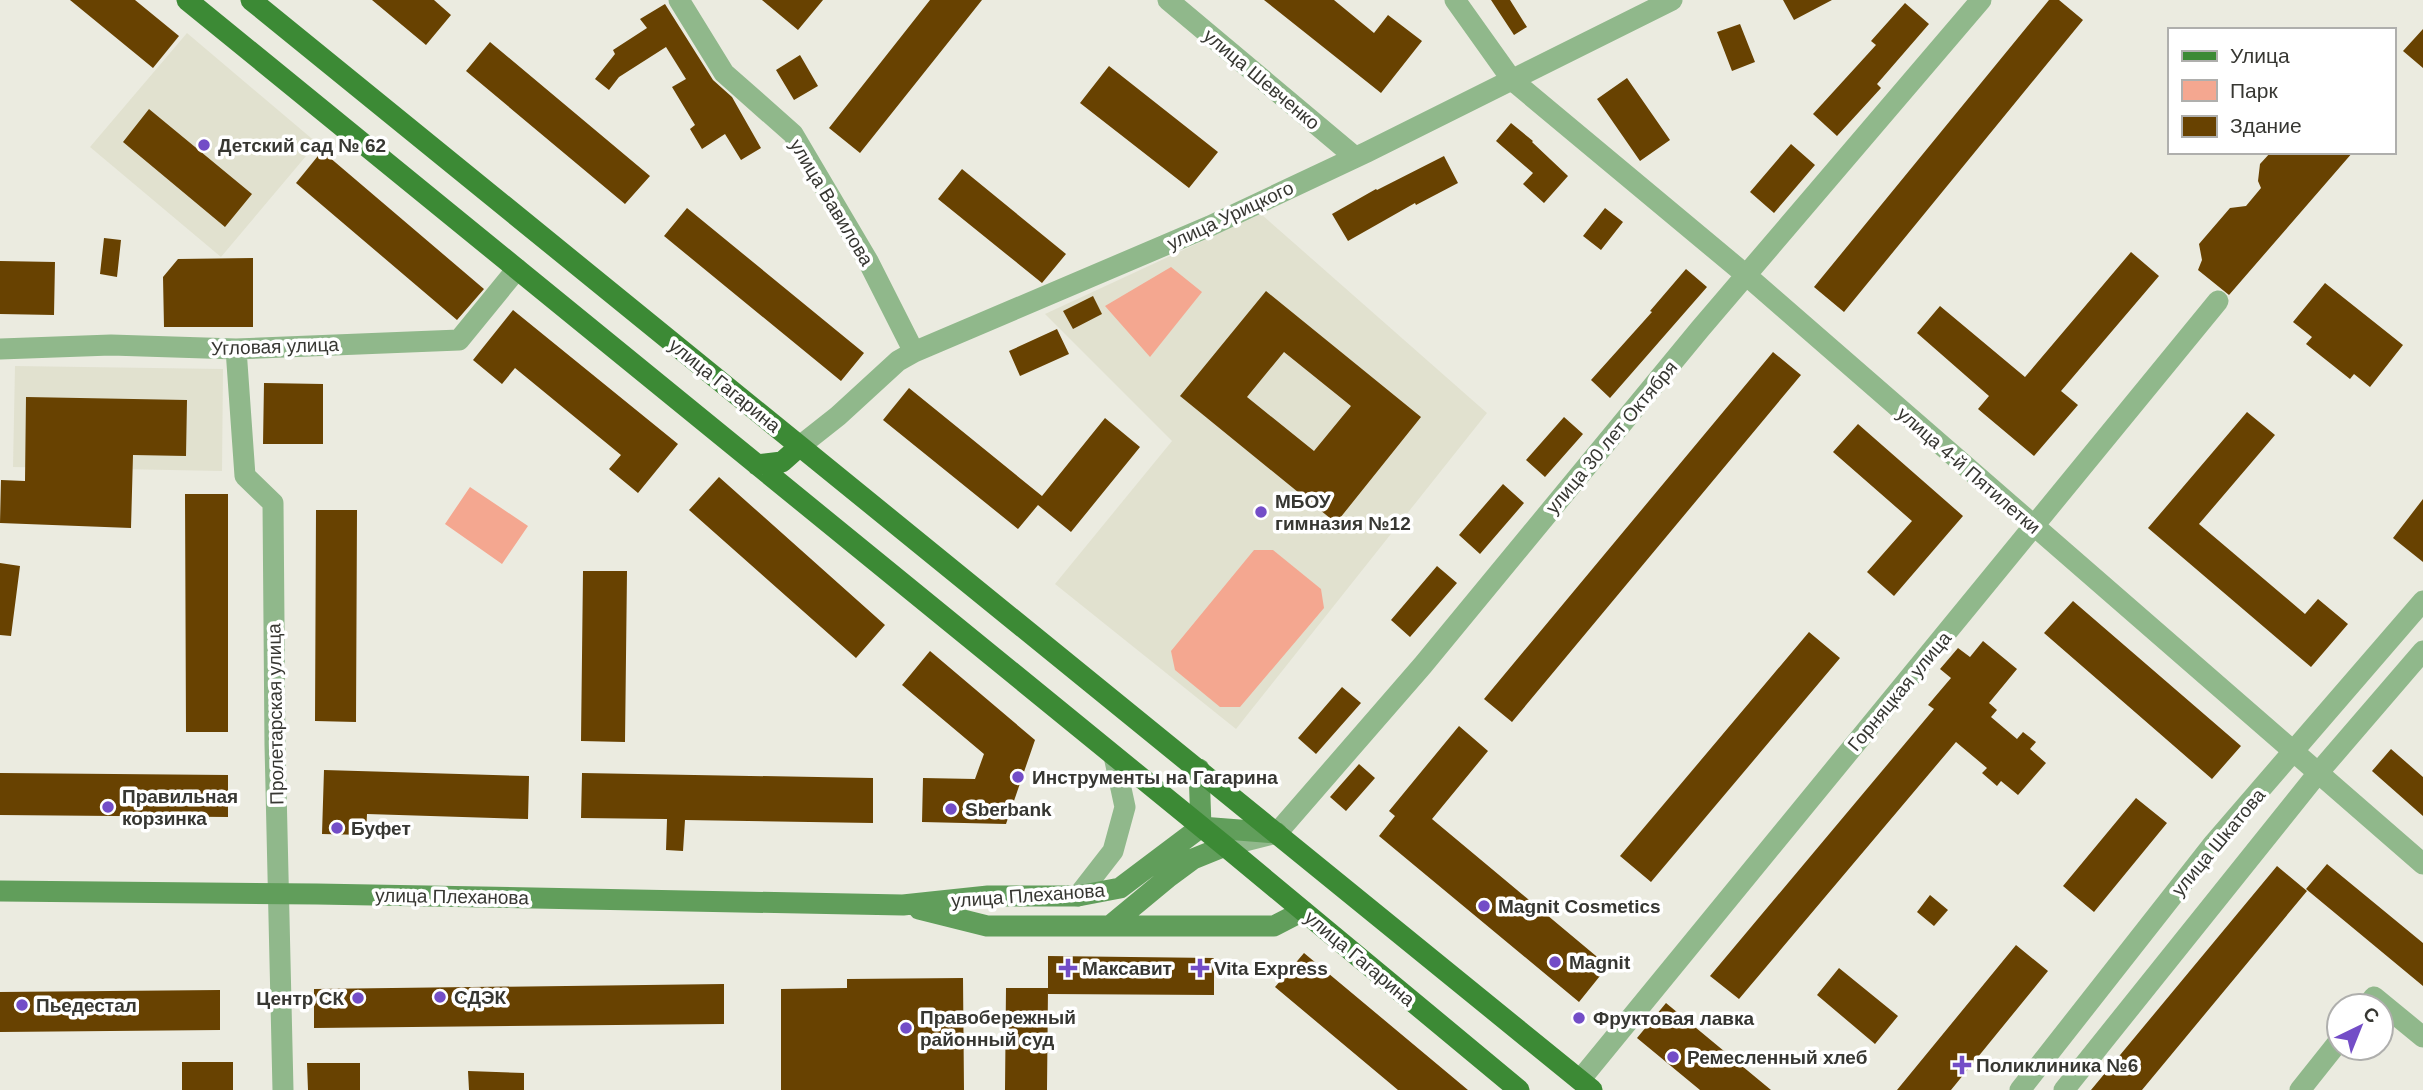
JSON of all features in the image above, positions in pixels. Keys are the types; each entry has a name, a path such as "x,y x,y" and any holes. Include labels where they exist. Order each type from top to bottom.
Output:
{"main road":[{"name":"улица Гагарина","path":"187,0 1225,846 1519,1090"},
{"name":"улица Гагарина","path":"251,0 1586,1085"},
{"path":"757,465 782,462 800,446"},
{"path":"1199,769 1201,827 1277,833"},
{"name":"улица Плеханова","path":"0,891 903,905 988,896 1078,895 1120,888 1201,827"},
{"name":"улица Плеханова","path":"1170,876 1201,827"},
{"name":"улица Плеханова","path":"1112,925 1193,859 1225,846"},
{"name":"улица Плеханова","path":"903,905 987,926 1273,926 1303,911"}],"street":[{"name":"улица Вавилова","path":"680,0 724,73 793,134 868,261 914,352"},
{"name":"улица Шевченко","path":"1168,0 1355,157"},
{"name":"улица 4-й Пятилетки","path":"1455,0 1512,80 1746,275 2423,864"},
{"name":"улица Урицкого","path":"800,446 838,416 898,361 914,352 1210,226 1672,0"},
{"name":"улица 30 лет Октября","path":"1277,833 1423,664 1746,275 1981,0"},
{"name":"Угловая улица","path":"0,349 111,345 236,349 460,340 517,269"},
{"name":"Горняцкая улица","path":"1586,1085 2218,301"},
{"name":"Пролетарская улица","path":"236,349 245,476 273,503 275,745 284,1090"},
{"name":"улица Шкатова","path":"2020,1090 2214,843 2423,601"},
{"name":"улица Шкатова","path":"2064,1090 2318,773 2423,650"},
{"path":"1078,895 1113,850 1125,807 1114,756"},
{"path":"1225,846 1277,833"},
{"path":"2395,1014 2423,1037"},
{"path":"2301,1090 2325,1059"}],"shaded area":[{"name":"Детский сад № 62","path":"187,33 317,143 221,257 90,147"},
{"name":"МБОУ гимназия №12","path":"1261,214 1487,413 1236,729 1055,584 1172,441 1045,314"},
{"path":"15,366 223,369 222,471 13,467"}],"green space":[{"path":"1171,267 1202,292 1150,357 1105,306"},
{"path":"470,487 528,526 502,564 445,524"},
{"path":"1254,550 1273,550 1321,589 1324,608 1240,707 1220,707 1175,670 1171,651"}],"building":[{"path":"70,0 135,0 179,36 153,68"},
{"path":"372,0 434,0 451,15 426,45"},
{"path":"762,0 823,0 798,30"},
{"path":"930,0 982,0 860,153 829,128"},
{"path":"1264,0 1334,0 1374,33 1388,15 1422,41 1381,93"},
{"path":"1491,0 1510,0 1527,27 1514,35"},
{"path":"1783,0 1832,0 1794,20"},
{"path":"2049,0 2059,0 2083,20 1844,312 1814,287"},
{"path":"1905,3 1929,24 1877,84 1881,88 1837,136 1813,114 1876,45 1871,41"},
{"path":"665,4 713,80 732,97 761,148 741,160 725,134 702,149 690,129 695,125 672,87 686,79 666,47 619,77 609,90 595,79 615,54 613,50 647,28 640,19"},
{"path":"1740,24 1755,62 1732,71 1717,32"},
{"path":"2423,29 2423,68 2403,51"},
{"path":"490,42 650,176 625,204 466,71"},
{"path":"800,55 818,86 794,100 776,70"},
{"path":"1109,66 1218,152 1189,188 1080,103"},
{"path":"1627,78 1670,140 1640,161 1597,99"},
{"path":"149,109 252,194 225,227 123,142"},
{"path":"1511,123 1568,176 1544,203 1523,184 1533,173 1496,141"},
{"path":"1791,144 1815,165 1774,213 1750,192"},
{"path":"322,151 484,289 457,320 296,183"},
{"path":"2269,154 2351,154 2229,295 2198,270 2202,260 2199,244 2230,208 2246,206 2261,188 2258,181 2260,164"},
{"path":"1444,156 1458,183 1416,205 1415,203 1348,241 1332,214"},
{"path":"962,169 1066,254 1042,283 938,199"},
{"path":"687,208 864,353 841,381 664,236"},
{"path":"1605,208 1623,222 1601,250 1583,236"},
{"path":"104,238 121,240 117,277 100,274"},
{"path":"2131,252 2159,276 2061,391 2078,405 2034,456 1978,409 1989,396 1917,333 1940,306 2025,377"},
{"path":"253,258 253,327 164,327 163,277 178,259"},
{"path":"0,261 55,262 54,315 0,314"},
{"path":"1686,269 1707,287 1610,398 1591,380 1652,312 1650,311"},
{"path":"2325,283 2403,345 2370,387 2354,374 2350,379 2306,344 2312,337 2293,322"},
{"path":"1266,291 1421,417 1336,523 1180,396","holes":["1284,352 1351,406 1314,451 1247,397"]},
{"path":"1093,296 1102,314 1073,329 1063,311"},
{"path":"513,310 678,444 638,493 609,469 621,455 515,368 502,384 473,360"},
{"path":"1057,329 1069,354 1020,376 1009,351"},
{"path":"1773,352 1801,375 1512,722 1484,699"},
{"path":"264,383 323,384 323,444 263,444"},
{"path":"909,388 1042,496 1105,418 1140,447 1071,532 1038,505 1018,529 883,420"},
{"path":"26,397 187,400 186,456 133,455 131,528 0,523 1,480 25,481"},
{"path":"2247,412 2275,435 2199,524 2305,614 2318,599 2348,624 2311,667 2148,528"},
{"path":"1564,417 1583,434 1545,477 1526,460"},
{"path":"1858,424 1963,516 1894,596 1867,572 1912,521 1833,452"},
{"path":"719,477 885,625 856,658 689,510"},
{"path":"1503,484 1524,503 1480,554 1459,535"},
{"path":"185,494 228,494 228,732 186,732"},
{"path":"2423,499 2423,562 2393,538"},
{"path":"316,510 357,510 356,722 315,721"},
{"path":"0,563 20,566 11,636 0,635"},
{"path":"1437,566 1457,583 1410,637 1391,620"},
{"path":"583,571 627,571 625,742 581,741"},
{"path":"2073,601 2241,746 2212,779 2044,633"},
{"path":"1809,632 1840,658 1651,882 1620,856"},
{"path":"1983,641 2017,669 1989,703 1997,710 1991,717 2017,739 2023,732 2036,742 2030,749 2046,763 2018,795 2001,781 1997,786 1982,773 1987,768 1956,742 1739,999 1710,976 1934,709 1928,705 1951,678 1940,669 1958,648 1970,657"},
{"path":"930,651 1035,740 1006,824 922,822 923,778 975,779 984,754 902,685"},
{"path":"1342,687 1361,703 1316,754 1298,738"},
{"path":"1459,726 1488,751 1432,819 1608,966 1579,1002 1379,836 1395,816 1389,811"},
{"path":"2391,749 2423,777 2423,816 2372,771"},
{"path":"1359,764 1375,778 1346,811 1330,797"},
{"path":"324,770 529,776 528,819 367,814 366,835 322,834"},
{"path":"0,773 228,775 228,817 0,815"},
{"path":"582,773 873,778 873,823 685,820 683,851 666,850 667,819 581,818"},
{"path":"2136,798 2167,823 2094,912 2063,886"},
{"path":"2327,864 2423,943 2423,986 2306,889"},
{"path":"2277,866 2307,891 2142,1090 2091,1090"},
{"path":"1930,895 1948,910 1934,926 1917,912"},
{"path":"2016,945 2048,971 1951,1090 1897,1090"},
{"path":"1304,953 1468,1090 1398,1090 1275,987"},
{"path":"1048,956 1214,958 1214,995 1048,994"},
{"path":"1839,968 1898,1016 1875,1044 1817,995"},
{"name":"Правобережный районный суд","path":"963,978 964,1090 781,1090 781,989 847,988 847,979"},
{"path":"724,984 724,1024 314,1028 314,989"},
{"path":"1006,988 1048,988 1047,1090 1005,1090"},
{"path":"220,990 220,1030 0,1032 0,992"},
{"path":"1666,1003 1771,1090 1700,1090 1637,1038"},
{"path":"182,1062 233,1062 233,1090 182,1090"},
{"path":"307,1063 360,1063 360,1090 308,1090"},
{"path":"468,1071 524,1073 524,1090 469,1090"}],"place":[{"name":"Детский сад № 62","path":"204,145"},
{"name":"МБОУ гимназия №12","path":"1261,512"},
{"name":"Инструменты на Гагарина","path":"1018,777"},
{"name":"Правильная корзинка","path":"108,807"},
{"name":"Sberbank","path":"951,809"},
{"name":"Буфет","path":"337,828"},
{"name":"Magnit Cosmetics","path":"1484,906"},
{"name":"Magnit","path":"1555,962"},
{"name":"Максавит","path":"1068,968"},
{"name":"Vita Express","path":"1200,968"},
{"name":"СДЭК","path":"440,997"},
{"name":"Центр СК","path":"358,998"},
{"name":"Пьедестал","path":"22,1005"},
{"name":"Фруктовая лавка","path":"1579,1018"},
{"name":"Правобережный районный суд","path":"906,1028"},
{"name":"Ремесленный хлеб","path":"1673,1057"},
{"name":"Поликлиника №6","path":"1962,1065"}]}
